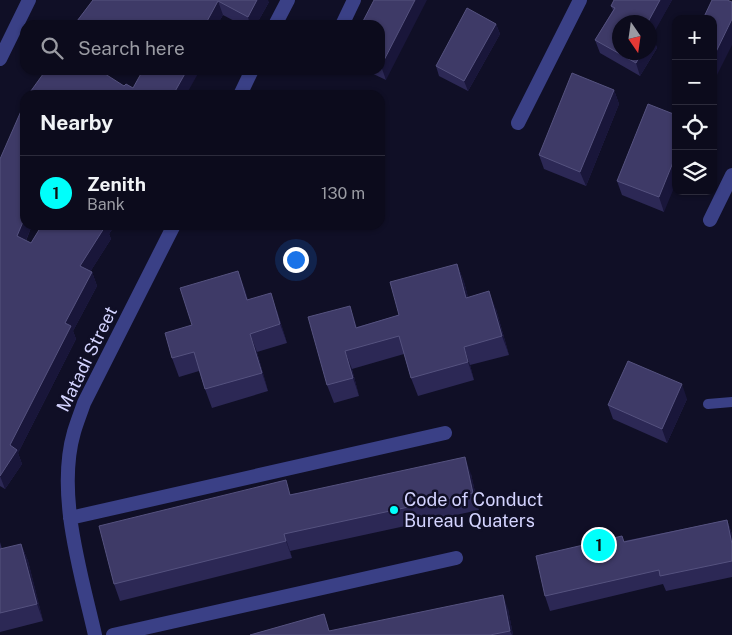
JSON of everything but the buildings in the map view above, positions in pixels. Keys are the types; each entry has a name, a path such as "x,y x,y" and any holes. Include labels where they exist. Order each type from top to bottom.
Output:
{"street":[{"path":"0,59 29,0"},
{"path":"278,20 288,0"},
{"path":"344,20 354,0"},
{"path":"518,123 580,0"},
{"path":"242,90 250,75"},
{"path":"710,220 732,176"},
{"name":"Matadi Street","path":"95,635 70,518 69,465 74,432 84,403 171,230"},
{"path":"70,518 445,433"},
{"path":"113,635 456,558"}],"lane":[{"path":"708,404 732,402"}],"place":[{"name":"Code of Conduct Bureau Quaters","path":"394,510"},
{"name":"Zenith","path":"599,545"}]}
